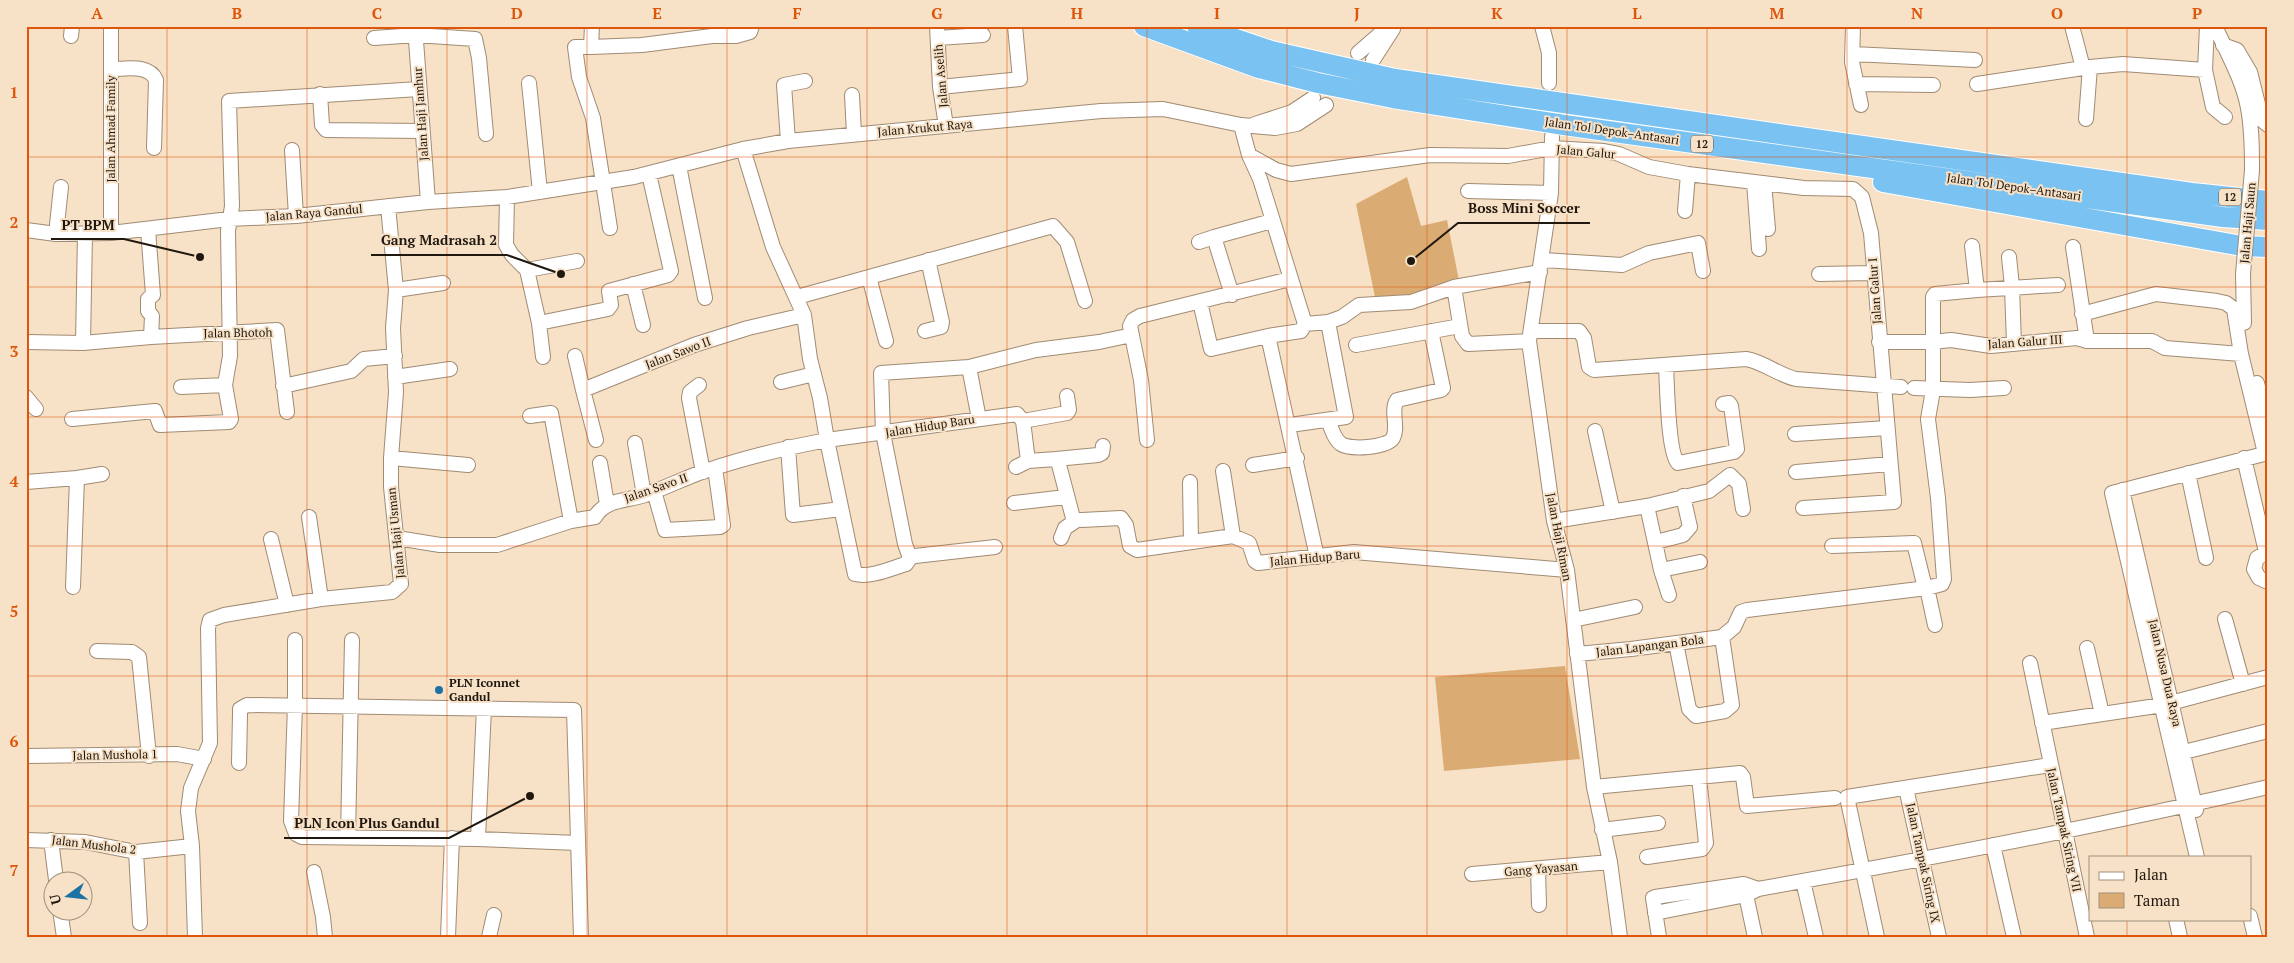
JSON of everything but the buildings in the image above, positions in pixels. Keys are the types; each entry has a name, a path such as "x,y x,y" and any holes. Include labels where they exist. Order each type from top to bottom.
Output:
{"highway":[{"name":"Jalan Tol Depok–Antasari","path":"1144,26 1259,68 1318,83 1394,98 1564,125 2223,217 2268,220"},
{"name":"Jalan Tol Depok–Antasari","path":"1197,26 1271,51 1395,79 2192,193 2268,201"},
{"path":"1794,156 1885,182 2242,246 2268,247"}],"street":[{"name":"Jalan Ahmad Family","path":"111,26 111,233"},
{"path":"591,47 592,26"},
{"path":"610,228 593,118 579,77 576,47 642,45 712,31 736,36 750,32 752,26"},
{"path":"940,87 1020,80 1016,26"},
{"path":"1358,53 1388,26"},
{"path":"1372,60 1395,26"},
{"path":"1542,26 1549,53 1549,83"},
{"path":"1853,26 1856,84 1861,105"},
{"path":"2072,26 2087,67 2086,119"},
{"path":"2207,26 2205,70 2213,107 2225,117"},
{"name":"Jalan Haji Saun","path":"2215,26 2238,77 2248,107 2252,134 2252,170 2243,274 2242,311 2246,340 2268,423"},
{"path":"374,38 416,31 475,39 486,134"},
{"name":"Jalan Haji Jamhur","path":"416,31 428,202"},
{"path":"937,32 983,35"},
{"name":"Jalan Aselih","path":"937,32 940,87 946,126"},
{"path":"2223,45 2237,50 2250,72 2262,120 2268,125"},
{"path":"1853,54 1975,60"},
{"path":"1977,84 2087,67 2123,64 2205,70"},
{"path":"111,69 148,69 153,74 156,80 154,148"},
{"path":"788,141 784,85 805,81"},
{"path":"529,83 540,192"},
{"path":"1856,84 1934,85"},
{"path":"72,419 155,411 160,425 229,422 231,419 225,385 230,356 229,218 232,206 228,102 231,100 419,89"},
{"path":"320,94 322,125 326,130 422,131"},
{"path":"852,95 854,134"},
{"name":"Jalan Krukut Raya","path":"1246,125 1292,112 1312,98"},
{"name":"Jalan Krukut Raya","path":"602,183 649,174 743,150 788,141 1101,111 1163,109 1246,125 1276,128 1297,124 1326,106"},
{"path":"1246,125 1249,155 1260,178 1305,324"},
{"name":"Jalan Galur","path":"1249,155 1276,170 1291,174 1430,155 1508,156 1552,142 1619,154 1649,167 1688,174 1804,188 1853,189 1862,197"},
{"name":"Jalan Haji Riman","path":"1552,142 1551,193 1542,266 1530,336 1554,521 1567,570 1594,787 1610,862 1620,937"},
{"path":"292,150 296,216"},
{"path":"743,150 773,247 804,315 810,359 855,574 880,572 906,564 910,558 995,547"},
{"path":"679,166 705,298"},
{"path":"539,323 608,309 611,305 609,291 668,275 671,271 649,174"},
{"path":"1685,211 1688,174"},
{"name":"Jalan Raya Gandul","path":"26,230 56,234 111,233 229,218 296,216 428,202 507,197 602,183"},
{"path":"1759,183 1768,229"},
{"path":"1759,183 1759,249"},
{"path":"56,234 61,187"},
{"path":"1468,192 1551,193"},
{"path":"507,197 506,245 512,255 527,270 539,323 543,357"},
{"name":"Jalan Galur I","path":"1803,508 1894,502 1888,428 1882,386 1871,232 1862,197"},
{"name":"Jalan Haji Usman","path":"204,759 210,743 208,628 210,620 224,615 321,599 392,592 401,584 391,487 395,377 393,328 396,290 388,206"},
{"path":"1199,242 1272,221"},
{"path":"797,297 1053,226 1066,242 1085,301"},
{"path":"148,229 153,296 148,299 148,311 152,316 151,337"},
{"path":"83,344 85,234"},
{"path":"1214,237 1232,295"},
{"path":"1305,324 1328,322 1344,316 1359,305 1411,302 1454,287 1542,266 1622,265 1649,252 1698,243 1703,271"},
{"path":"1972,246 1977,290"},
{"path":"2073,247 2087,341"},
{"path":"2009,257 2014,344"},
{"path":"925,331 941,327 942,322 928,260"},
{"path":"527,270 577,261"},
{"path":"1819,274 1873,273"},
{"path":"870,277 886,341"},
{"path":"1147,440 1141,380 1131,322 1136,318 1290,279"},
{"path":"396,290 443,283"},
{"path":"633,284 643,325"},
{"path":"1676,643 1689,709 1696,716 1725,711 1732,705 1722,637 1734,627 1741,612 1938,586 1944,580 1938,498 1928,419 1933,390 1933,296 1977,290 2058,285"},
{"path":"1454,287 1462,336 1468,344 1579,332 1584,338 1589,367 1594,370 1746,359 1755,361 1783,376 1796,379 1933,390 2004,388"},
{"path":"2082,314 2156,294 2226,303 2234,309 2241,354 2266,453 2188,473 2206,558"},
{"path":"1200,302 1211,349 1301,330 1305,324"},
{"name":"Jalan Sawo II","path":"583,390 694,345 748,328 804,315"},
{"path":"1290,426 1344,418 1346,415 1328,322"},
{"path":"1356,346 1460,326"},
{"name":"Jalan Bhotoh","path":"26,342 83,344 229,331 277,330 283,386"},
{"path":"1328,420 1336,440 1346,446 1386,445 1392,441 1396,400 1443,388 1431,331"},
{"path":"910,558 905,544 883,434 881,373 969,366 1036,350 1098,342 1132,335"},
{"path":"1268,336 1290,426 1317,558"},
{"name":"Jalan Galur III","path":"1879,342 1933,342 1950,340 1987,346 2077,338 2087,341 2152,341 2165,348 2241,354"},
{"path":"287,412 283,386 351,371 364,359 395,356"},
{"path":"575,356 596,440"},
{"path":"969,366 979,419"},
{"path":"1666,366 1670,435 1675,460 1678,463 1734,452 1737,449 1731,406 1729,403 1723,404"},
{"path":"395,377 450,369"},
{"path":"781,382 814,374"},
{"path":"181,387 225,385"},
{"path":"635,443 649,493 665,530 720,527 722,525 709,470 688,398 693,389 699,385"},
{"path":"1067,396 1069,410 1067,413 1023,421 1022,464 1098,455 1102,453 1103,446"},
{"path":"26,397 36,409"},
{"path":"530,416 551,413 571,521"},
{"name":"Jalan Hidup Baru","path":"828,443 1017,414 1023,421"},
{"path":"1796,434 1888,428"},
{"path":"1596,431 1613,512"},
{"name":"Jalan Savo II","path":"397,538 440,545 497,545 571,521 595,517 599,508 606,504 649,493 709,470 788,447 828,443"},
{"path":"788,447 793,515 841,509"},
{"path":"391,458 468,465"},
{"path":"1253,466 1296,458"},
{"path":"2244,458 2267,552 2257,558 2254,569 2259,578 2268,582"},
{"path":"1056,459 1059,464 1071,514 1076,520"},
{"path":"600,463 606,504"},
{"path":"1796,472 1890,464"},
{"path":"1061,538 1065,528 1076,520 1121,518 1126,525 1130,546 1136,550 1233,536 1223,471"},
{"name":"Jalan Nusa Dua Raya","path":"2188,473 2117,491 2190,804 2207,856"},
{"path":"26,482 102,474"},
{"path":"1554,521 1647,506 1709,491 1730,475 1739,484 1743,509"},
{"path":"73,586 77,478"},
{"path":"1190,482 1191,542"},
{"path":"1656,542 1683,535 1690,527 1683,496"},
{"path":"1014,503 1066,497"},
{"path":"1647,506 1661,570 1669,595"},
{"path":"309,517 321,599"},
{"name":"Jalan Hidup Baru","path":"1233,536 1249,542 1256,562 1317,558 1354,552 1567,570"},
{"path":"271,539 288,605"},
{"path":"1832,546 1914,543 1935,625"},
{"path":"1661,570 1700,562"},
{"path":"1573,620 1635,607"},
{"path":"2225,619 2243,684"},
{"name":"Jalan Lapangan Bola","path":"1577,654 1722,637"},
{"path":"295,640 296,704 290,821 296,834 302,836 452,838 578,843"},
{"path":"348,837 352,640"},
{"path":"2087,648 2102,714"},
{"path":"97,651 132,652 139,657 149,756"},
{"name":"Jalan Tampak Siring VII","path":"2030,663 2087,937"},
{"path":"2042,723 2168,704 2268,677"},
{"path":"239,763 240,709 248,705 296,704 574,710 581,937"},
{"name":"Jalan Nusa Dua Raya","path":"2168,704 2184,752 2197,856"},
{"path":"478,839 484,708"},
{"path":"2184,752 2268,731"},
{"name":"Jalan Mushola 1","path":"26,756 149,756 177,754 204,759"},
{"path":"195,937 192,846 188,811 191,788 204,759"},
{"path":"1877,937 1847,797 2050,764"},
{"path":"1594,787 1740,773 1743,777 1748,806 1835,798"},
{"path":"1647,857 1702,849 1705,846 1698,777"},
{"path":"1752,892 1993,845 2268,787"},
{"name":"Jalan Tampak Siring IX","path":"1906,788 1939,937"},
{"path":"1602,830 1658,823"},
{"path":"448,937 452,838"},
{"name":"Jalan Mushola 2","path":"26,840 86,842 136,852 192,846"},
{"path":"51,840 55,870"},
{"path":"1993,845 2014,937"},
{"path":"136,852 140,923"},
{"name":"Gang Yayasan","path":"1472,874 1610,862"},
{"path":"1538,869 1539,905"},
{"path":"314,872 325,937"},
{"path":"1803,881 1816,937"},
{"path":"1659,937 1653,898 1744,884 1752,892 1755,937"},
{"path":"489,937 494,915"},
{"path":"61,920 64,937"},
{"path":"2176,920 2180,937"},
{"path":"2251,920 2255,937"}],"green space":[{"path":"1407,177 1421,226 1447,220 1462,296 1434,301 1376,302 1356,204"},
{"path":"1565,666 1580,759 1444,771 1435,677"}],"place":[{"name":"PT BPM","path":"200,257"},
{"name":"Boss Mini Soccer","path":"1411,261"},
{"name":"Gang Madrasah 2","path":"561,274"},
{"name":"PLN Iconnet Gandul","path":"439,690"},
{"name":"PLN Icon Plus Gandul","path":"530,796"}]}
